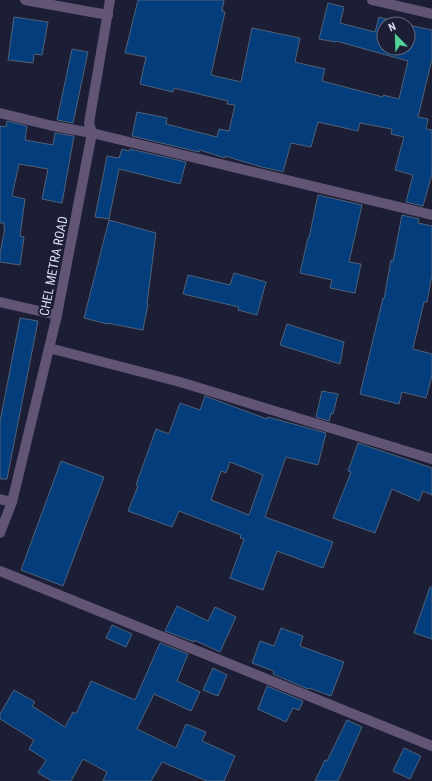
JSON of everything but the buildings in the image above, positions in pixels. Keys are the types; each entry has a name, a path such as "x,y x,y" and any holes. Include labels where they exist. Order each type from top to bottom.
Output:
{"street":[{"path":"25,0 108,15"},
{"name":"CHEL METRA ROAD","path":"0,533 12,502 57,315 92,133 89,123 110,0"},
{"path":"372,0 432,14"},
{"path":"0,113 53,126 92,133 432,215"},
{"path":"0,302 57,315"},
{"path":"49,348 180,382 432,459"},
{"path":"0,499 12,502"},
{"path":"0,572 432,746"}]}
